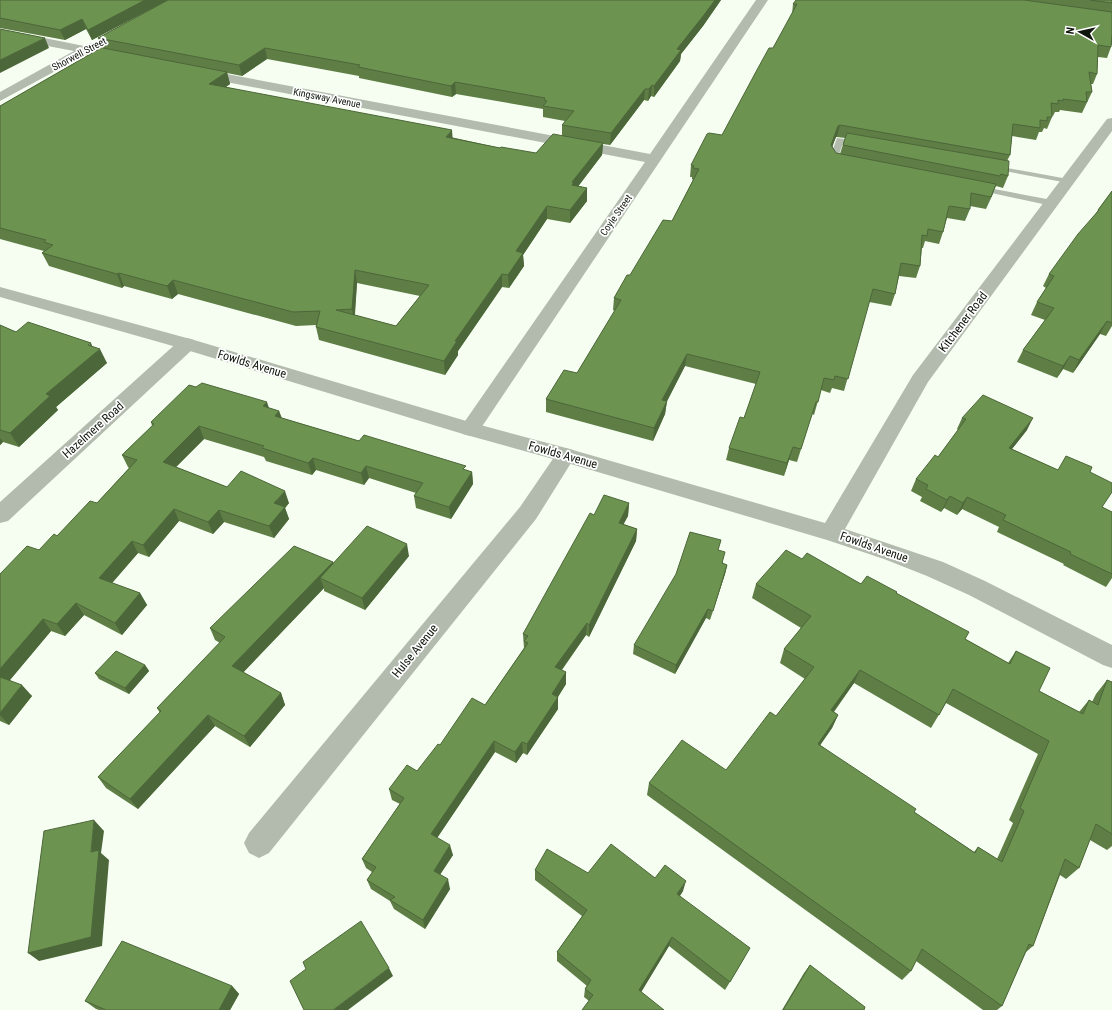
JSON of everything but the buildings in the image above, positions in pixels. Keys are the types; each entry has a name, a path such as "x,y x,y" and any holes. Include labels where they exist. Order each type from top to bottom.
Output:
{"street":[{"name":"Coyle Street","path":"470,429 762,0"},
{"path":"0,33 138,60"},
{"name":"Shorwell Street","path":"0,97 99,43"},
{"name":"Kingsway Avenue","path":"191,71 334,100 654,160"},
{"name":"Kitchener Road","path":"830,533 920,379 1112,122"},
{"name":"Fowlds Avenue","path":"0,292 187,344 470,429 566,455 830,533 892,553 942,572 977,588 1112,657"},
{"name":"Hazelmere Road","path":"0,515 187,344"},
{"name":"Hulse Avenue","path":"259,843 528,513 566,455"}],"lane":[{"path":"852,164 837,161 834,157 840,140 869,145"},
{"path":"984,165 1068,181"},
{"path":"967,186 1052,203"}]}
